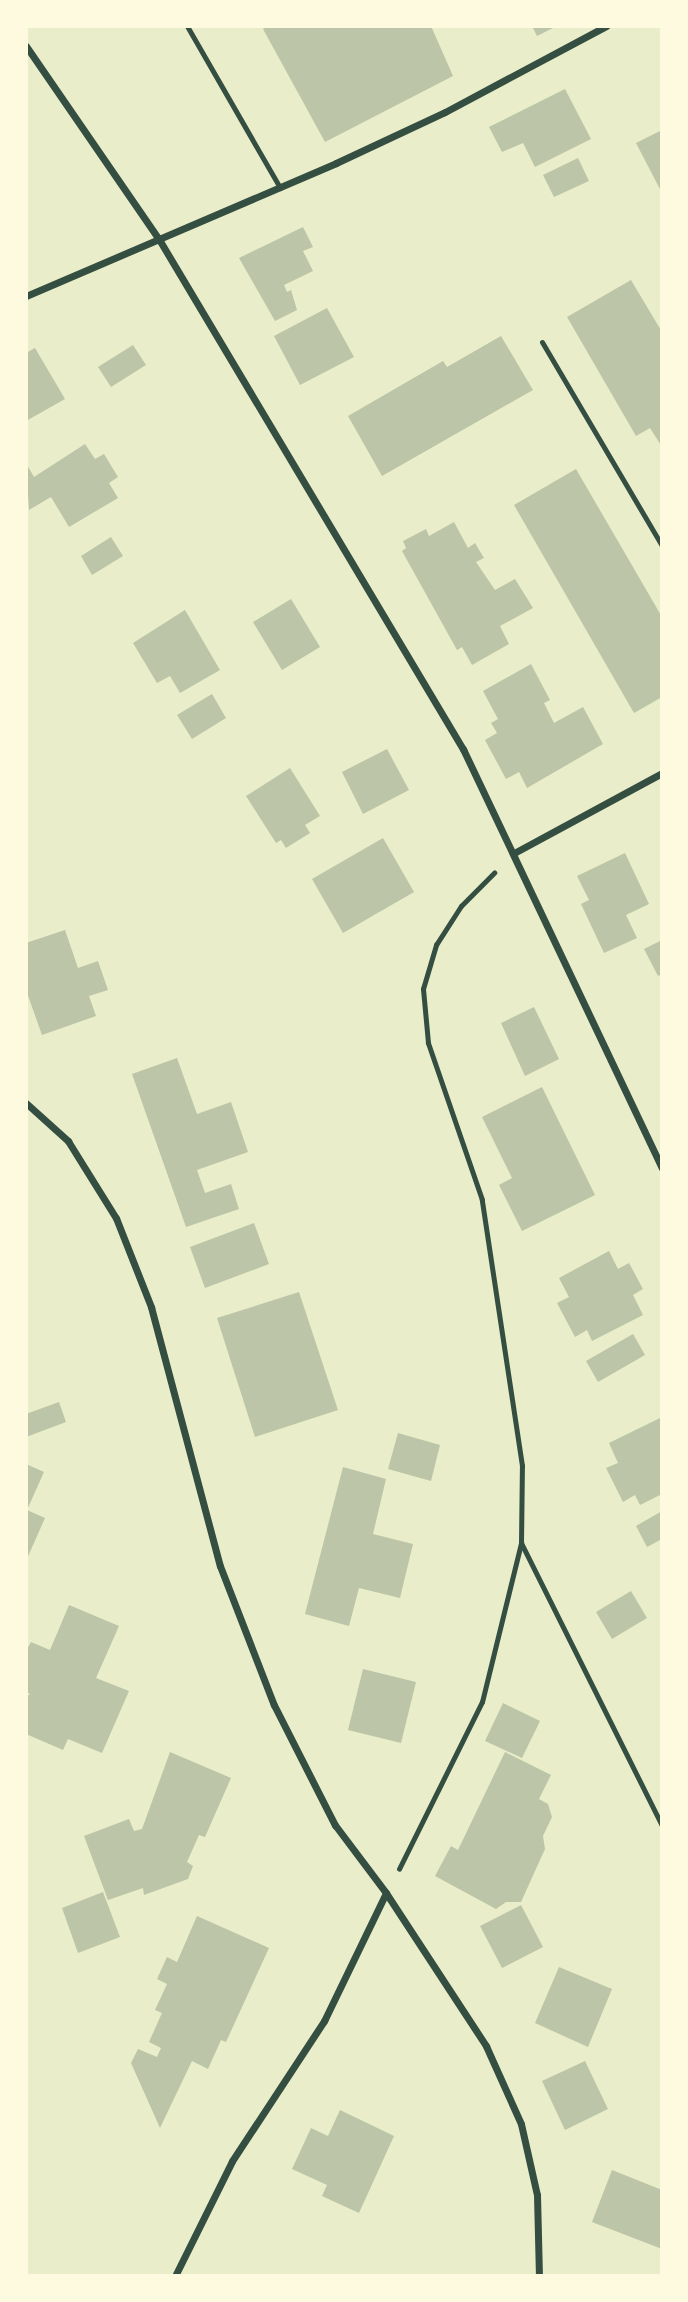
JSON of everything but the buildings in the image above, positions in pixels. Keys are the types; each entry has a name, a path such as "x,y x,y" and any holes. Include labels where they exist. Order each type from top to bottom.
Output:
{"street":[{"path":"26,296 160,241 445,112 606,26"},
{"path":"26,46 160,241 463,749 662,1168"},
{"path":"514,853 662,773"},
{"path":"26,1103 68,1141 116,1218 151,1307 220,1566 274,1705 335,1825 386,1893 486,2046 521,2124 537,2195 539,2276"},
{"path":"175,2276 232,2161 324,2021 386,1893"}],"lane":[{"path":"187,26 280,188"},
{"path":"542,342 662,546"}],"path":[{"path":"386,1893 482,1702 521,1543 522,1465 482,1200 428,1043 423,989 436,945 461,906 514,853"},
{"path":"521,1543 662,1825"}]}
